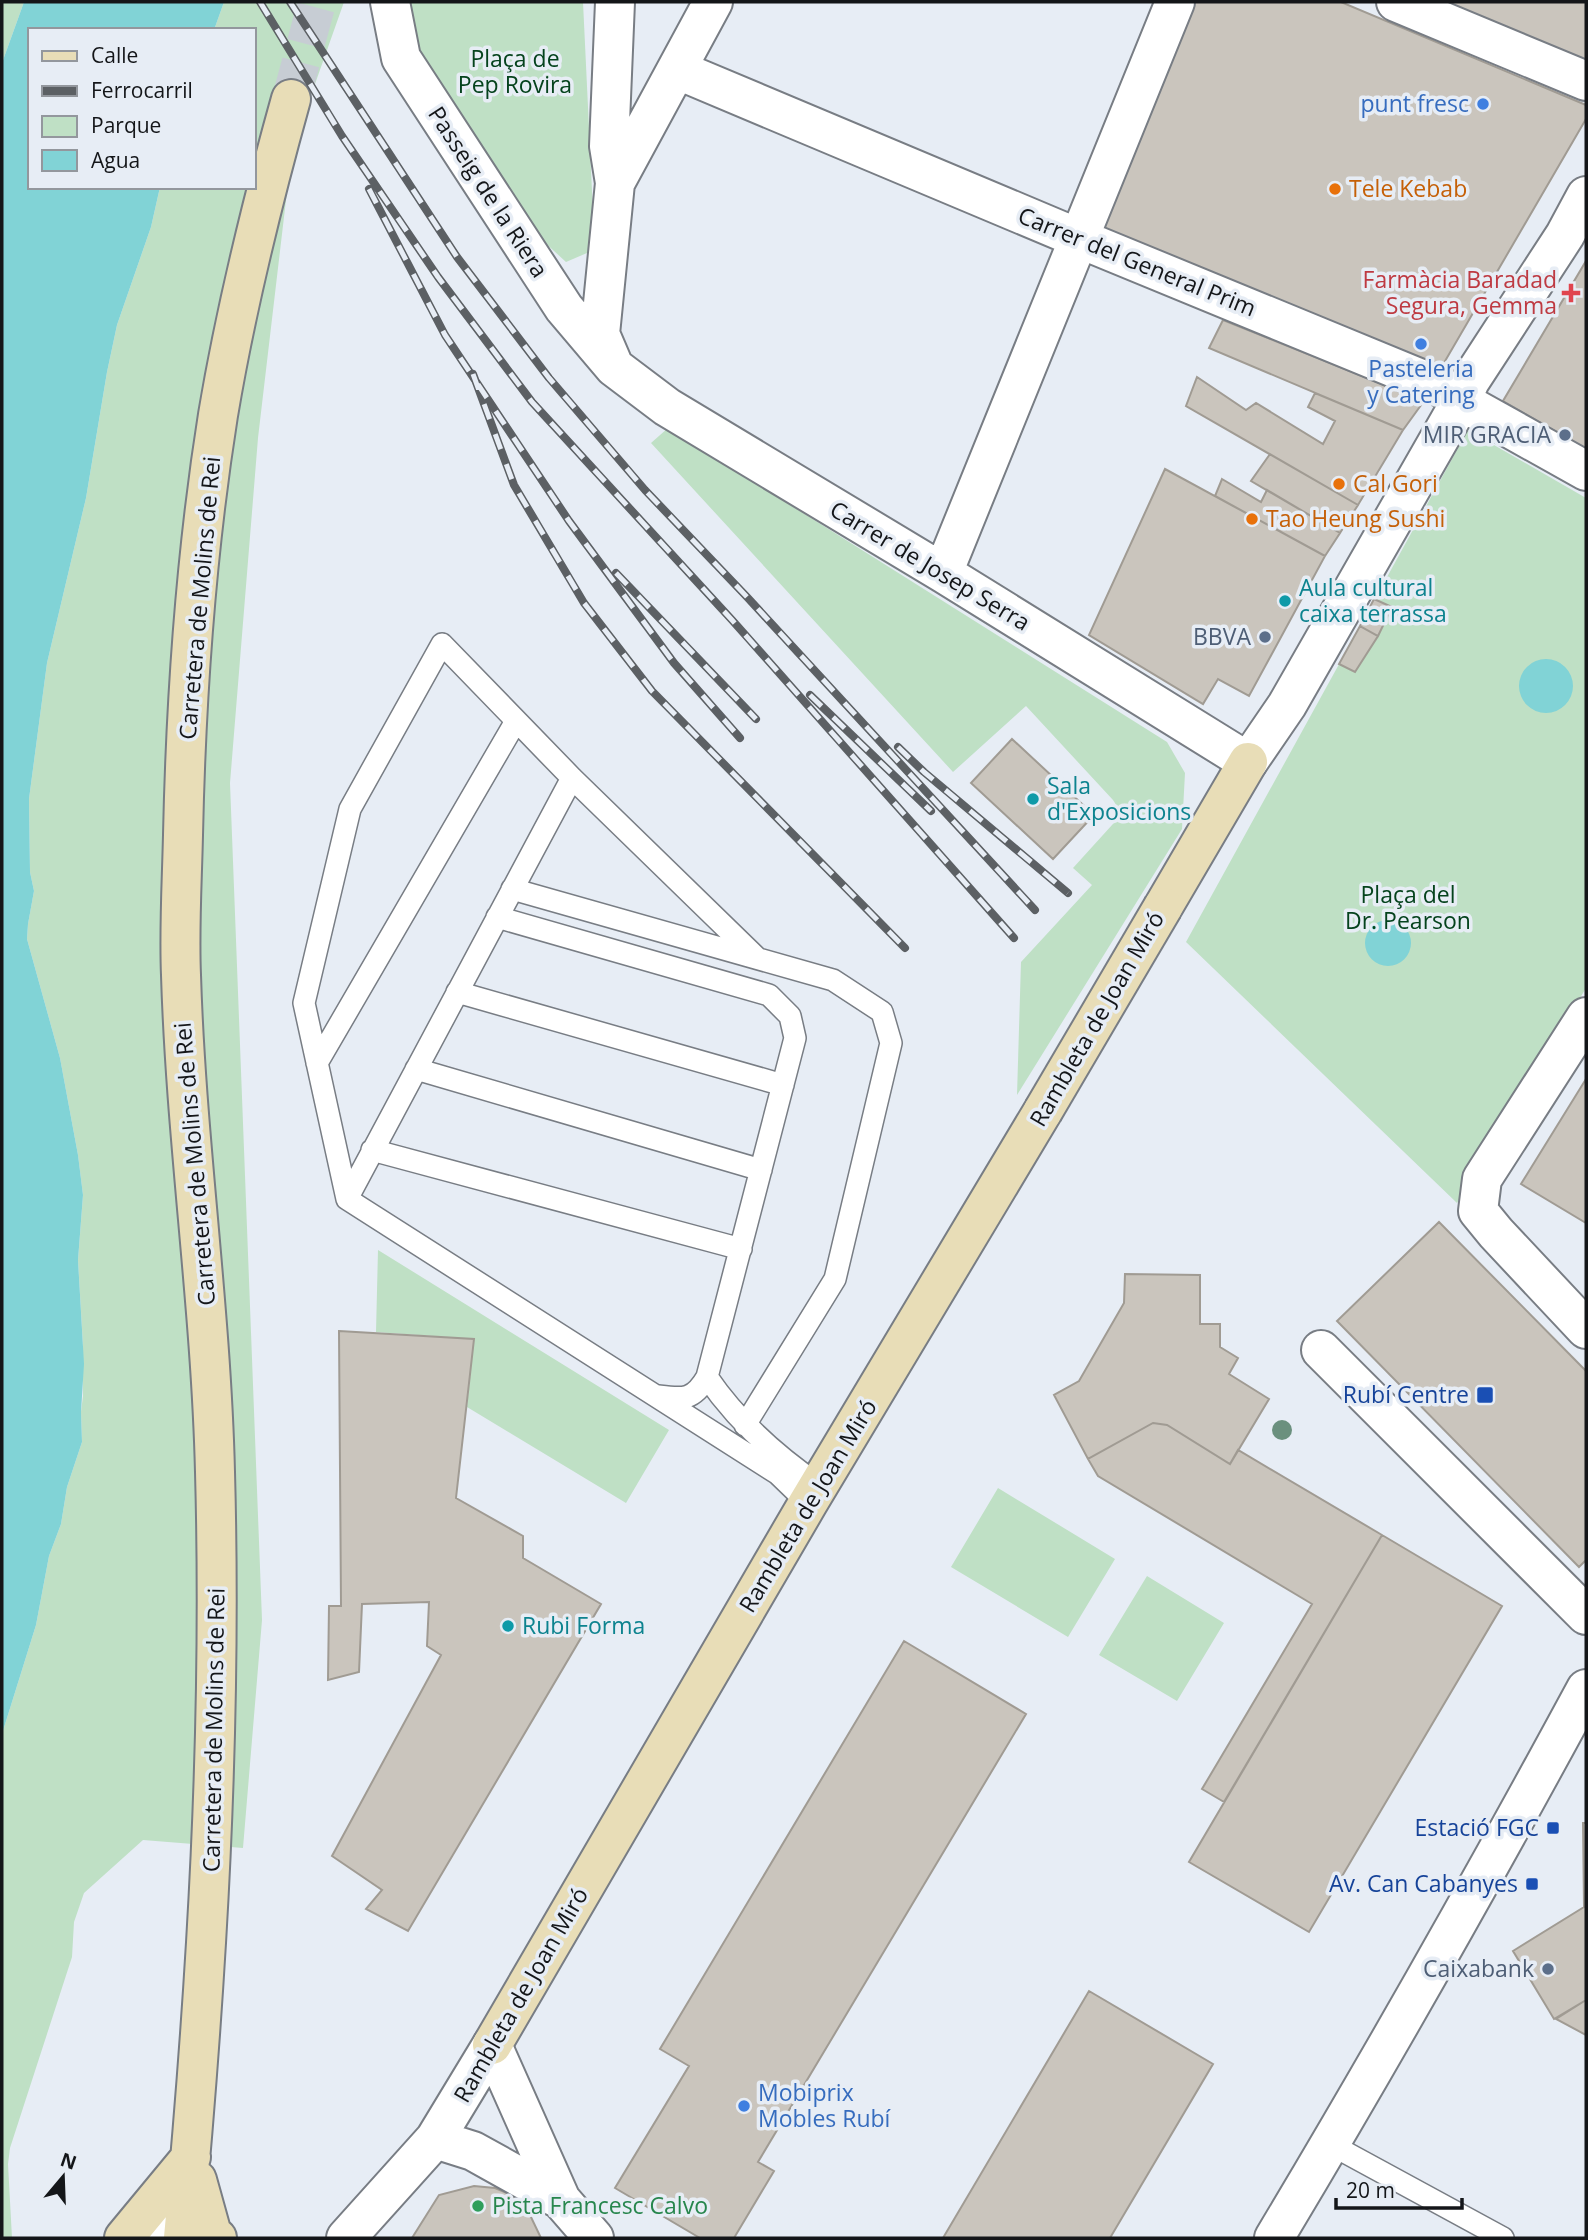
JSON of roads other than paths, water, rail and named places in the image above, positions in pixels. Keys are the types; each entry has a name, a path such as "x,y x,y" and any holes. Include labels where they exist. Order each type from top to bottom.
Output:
{"main road":[{"name":"Carretera de Molins de Rei","path":"194,2237 191,2157 210,1874 218,1605 215,1462 208,1327 184,1040 181,971 184,770 192,635 218,415 249,258 290,99"},
{"name":"Rambleta de Joan Miró","path":"492,2045 1248,762"},
{"path":"124,2238 191,2157"}],"street":[{"name":"Passeig de la Riera","path":"390,2 401,58 564,308 614,367"},
{"path":"614,367 600,334 615,183 609,146 615,2"},
{"path":"615,183 713,2"},
{"path":"943,573 1175,2"},
{"path":"1396,2 1586,81"},
{"name":"Carrer del General Prim","path":"678,70 1443,388 1461,401 1586,471"},
{"path":"1248,762 1287,705 1470,381 1565,234 1586,196"},
{"name":"Carrer de Josep Serra","path":"614,367 667,407 943,573 1248,762"},
{"path":"1586,1017 1482,1178 1478,1211 1586,1329"},
{"path":"1321,1350 1586,1615"},
{"path":"1274,2238 1520,1811 1586,1689"},
{"path":"492,2045 561,2200 594,2238"},
{"name":"Rambleta de Joan Miró","path":"348,2238 436,2139 492,2045"},
{"path":"436,2139 473,2151 561,2200"},
{"path":"135,2238 147,2235 194,2237"}],"lane":[{"path":"757,958 572,778 442,645 350,809 304,1003 347,1199 814,1495"},
{"path":"317,1063 516,720"},
{"path":"347,1199 572,778"},
{"path":"512,889 833,980 882,1012 891,1043 835,1279 746,1425"},
{"path":"497,917 769,995 790,1016 795,1038 707,1377 699,1391 683,1399 656,1396"},
{"path":"457,992 783,1085"},
{"path":"416,1069 761,1170"},
{"path":"372,1150 741,1249"},
{"path":"707,1377 746,1425 785,1462 814,1495"},
{"path":"1330,2144 1503,2238"}],"water":[{"path":"24,2 224,2 215,28 28,28 28,189 160,189 151,227 117,325 86,498 47,663 29,799 30,872 34,891 27,939 60,1058 83,1195 78,1260 84,1364 82,1442 67,1487 61,1524 49,1556 36,1625 2,1734 2,63"},
{"path":"1551,659 1561,663 1569,671 1573,686 1569,701 1561,709 1541,713 1531,709 1523,701 1519,681 1523,671 1531,663"},
{"path":"1388,920 1404,927 1411,943 1404,959 1388,966 1372,959 1365,943 1372,927"}],"tunnel":[{"path":"291,99 317,2"}],"railway":[{"path":"260,2 342,136 438,277 532,402 732,620 1014,938"},
{"path":"290,2 457,257 549,378 645,490 1035,910"},
{"path":"369,189 445,335 569,521 674,663 740,738"},
{"path":"473,374 514,485 584,603 652,691 905,948"},
{"path":"616,573 756,719"},
{"path":"810,695 931,811"},
{"path":"898,747 1068,893"}],"place":[{"name":"punt fresc","path":"1483,104"},
{"name":"Tele Kebab","path":"1335,189"},
{"name":"Farmàcia Baradad Segura, Gemma","path":"1571,293"},
{"name":"Pasteleria y Catering","path":"1421,344"},
{"name":"MIR GRACIA","path":"1565,435"},
{"name":"Cal Gori","path":"1339,484"},
{"name":"Tao Heung Sushi","path":"1252,519"},
{"name":"Aula cultural caixa terrassa","path":"1285,601"},
{"name":"BBVA","path":"1265,637"},
{"name":"Sala d'Exposicions","path":"1033,799"},
{"name":"Rubí Centre","path":"1485,1395"},
{"name":"Rubi Forma","path":"508,1626"},
{"name":"Estació FGC","path":"1553,1828"},
{"name":"Av. Can Cabanyes","path":"1532,1884"},
{"name":"Caixabank","path":"1548,1969"},
{"name":"Mobiprix Mobles Rubí","path":"744,2106"},
{"name":"Pista Francesc Calvo","path":"478,2206"}],"park label":[{"name":"Plaça de Pep Rovira","path":"515,72"},
{"name":"Plaça del Dr. Pearson","path":"1408,908"}]}
